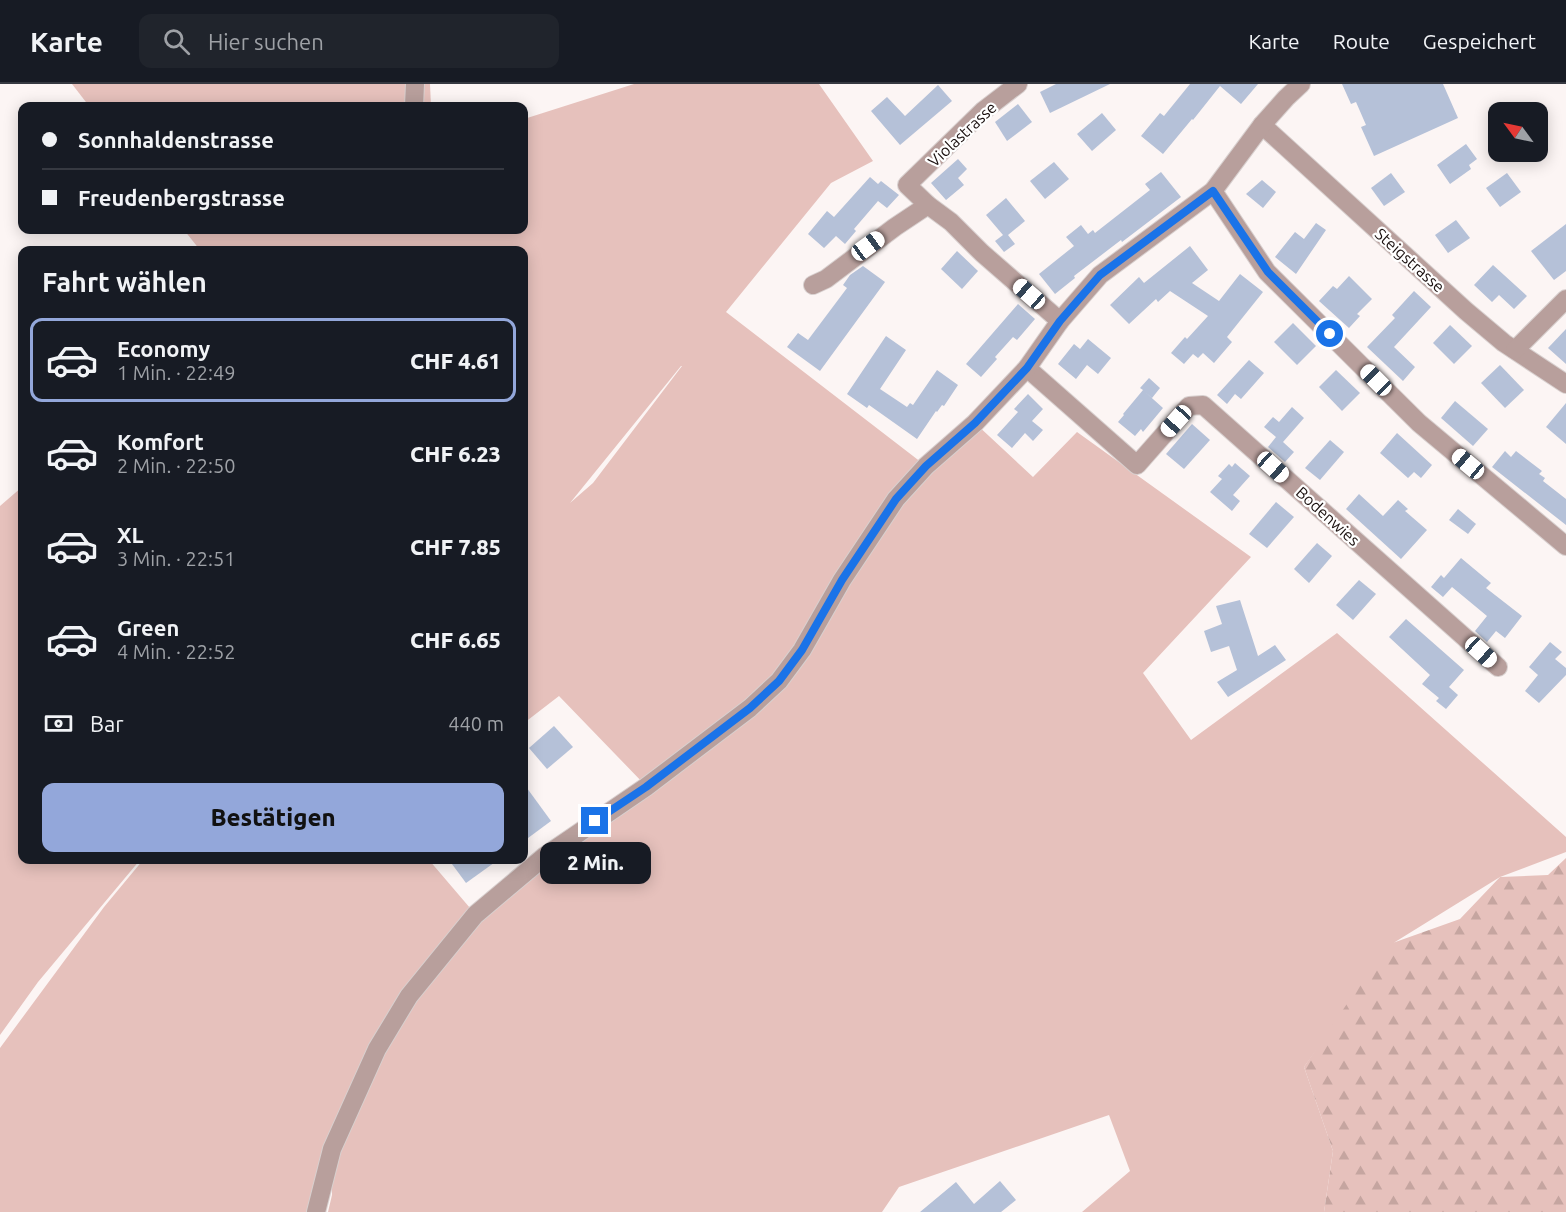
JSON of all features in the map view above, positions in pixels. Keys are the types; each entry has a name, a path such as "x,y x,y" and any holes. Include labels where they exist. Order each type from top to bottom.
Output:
{"street":[{"path":"414,102 415,84"},
{"name":"Violastrasse","path":"928,205 907,185 983,111 1018,84"},
{"path":"316,1212 332,1149 377,1049 409,996 476,915 545,856 646,787 750,708 779,681 802,650 842,580 896,499 926,466 975,423 1027,368 1060,321 1100,275 1213,191 1262,125 1301,84"},
{"name":"Steigstrasse","path":"1262,125 1466,311 1515,350 1566,384"},
{"path":"1213,191 1268,272 1419,423 1566,546"},
{"path":"813,285 825,279 928,205 951,222 982,253 1060,321"},
{"path":"1515,350 1566,299"},
{"name":"Bodenwies","path":"1027,368 1137,465 1190,406 1203,405 1498,667"}],"green space":[{"path":"72,84 430,84 431,102 86,102"},
{"path":"634,84 819,84 873,161 831,183 726,312 926,466 975,423 1033,477 1077,432 1251,557 1143,673 1191,740 1337,633 1566,837 1566,852 1500,877 1395,942 1304,1067 1333,1151 1324,1212 1082,1212 1130,1171 1109,1115 899,1187 882,1212 328,1212 332,1195 332,1154 320,1212 0,1212 0,1048 104,907 140,864 432,864 476,915 646,786 559,696 528,720 528,246 197,246 187,234 528,234 528,118","holes":["681,366 682,366 593,483 570,503"]},
{"path":"18,490 18,864 137,864 38,982 0,1035 0,506"},
{"path":"1566,858 1566,1212 1324,1212 1333,1151 1304,1067 1387,945 1460,919 1500,877 1548,875"}],"building":[{"path":"1056,84 1110,84 1050,113 1040,92"},
{"path":"1190,84 1258,84 1241,104 1220,86 1163,154 1141,136 1160,113 1164,116"},
{"path":"1342,84 1443,84 1458,118 1374,156 1361,127 1366,125 1356,102 1351,104"},
{"path":"938,85 952,101 900,145 871,111 887,97 905,116"},
{"path":"1018,104 1032,122 1007,141 995,122"},
{"path":"1102,113 1116,130 1092,151 1077,134"},
{"path":"1466,144 1477,159 1469,165 1471,169 1450,184 1437,165"},
{"path":"958,159 967,169 958,178 964,185 946,200 931,183"},
{"path":"1054,162 1069,179 1045,199 1030,181"},
{"path":"1161,172 1181,197 1074,276 1075,278 1055,294 1039,274 1074,246 1066,237 1081,225 1088,234 1093,230 1095,233 1150,190 1145,184"},
{"path":"1391,173 1405,192 1384,206 1371,188"},
{"path":"1507,173 1521,192 1500,207 1486,188"},
{"path":"870,177 878,184 881,181 899,195 887,208 878,201 854,229 856,231 845,244 836,236 824,248 808,234 827,211 834,217"},
{"path":"1262,180 1276,192 1263,208 1246,194"},
{"path":"1006,198 1025,221 1008,235 1015,244 1004,252 995,241 1003,235 986,215"},
{"path":"1456,220 1470,238 1448,253 1435,235"},
{"path":"1316,223 1326,230 1296,274 1275,257 1295,232 1304,239"},
{"path":"1566,224 1566,271 1554,280 1531,251"},
{"path":"1190,246 1208,270 1192,283 1219,301 1240,274 1263,292 1227,337 1232,342 1214,363 1203,353 1198,358 1193,354 1184,364 1171,353 1208,316 1170,291 1158,302 1156,299 1129,324 1110,305 1139,277 1144,283"},
{"path":"957,251 978,271 962,289 941,269"},
{"path":"1493,265 1527,296 1514,309 1499,295 1492,302 1474,285"},
{"path":"863,266 885,282 820,371 787,347 798,333 808,340 847,288 843,285 850,275"},
{"path":"1349,276 1372,299 1357,314 1360,316 1349,328 1319,301 1333,286 1337,289"},
{"path":"1414,291 1431,307 1394,347 1415,367 1403,381 1367,347 1395,318 1392,315"},
{"path":"1018,304 1035,319 1017,340 1013,337 981,377 966,364"},
{"path":"1293,323 1316,346 1297,365 1274,342"},
{"path":"1450,325 1472,346 1454,364 1433,343"},
{"path":"1566,329 1566,364 1548,348"},
{"path":"886,336 906,350 880,389 907,407 910,403 913,405 937,370 958,385 917,439 869,405 867,408 847,394"},
{"path":"1088,339 1111,358 1098,374 1087,365 1076,379 1058,364 1074,344 1080,349"},
{"path":"1249,360 1264,373 1241,399 1235,394 1227,404 1217,395"},
{"path":"1500,365 1524,390 1505,408 1481,383"},
{"path":"1336,370 1360,393 1342,411 1319,387"},
{"path":"1149,378 1160,388 1152,398 1144,391 1163,408 1143,432 1141,429 1135,436 1118,422 1143,390 1140,388"},
{"path":"1028,394 1043,409 1032,421 1043,430 1033,441 1025,433 1012,448 997,435 1018,412 1014,409"},
{"path":"1455,401 1488,429 1473,446 1441,418"},
{"path":"1566,403 1566,444 1546,427"},
{"path":"1292,407 1304,418 1283,442 1294,452 1285,462 1268,447 1276,437 1264,427 1273,417 1279,422"},
{"path":"1192,424 1210,440 1184,469 1166,454"},
{"path":"1397,433 1432,465 1421,478 1414,472 1408,478 1380,453"},
{"path":"1330,440 1344,452 1320,480 1305,468"},
{"path":"1505,451 1511,457 1516,451 1542,471 1539,474 1545,478 1543,481 1566,499 1566,525 1492,467"},
{"path":"1235,463 1250,476 1233,495 1240,501 1232,511 1210,492 1222,479 1218,476 1229,464 1232,467"},
{"path":"1359,494 1383,516 1398,500 1408,509 1405,511 1427,530 1401,559 1346,509"},
{"path":"1276,502 1294,517 1267,548 1249,534"},
{"path":"1458,509 1476,524 1468,534 1449,520"},
{"path":"1317,543 1332,556 1309,583 1294,569"},
{"path":"1461,558 1491,583 1486,588 1522,616 1505,638 1496,631 1487,642 1475,631 1487,616 1452,587 1443,597 1431,587 1441,575 1444,578"},
{"path":"1359,580 1376,594 1353,620 1336,605"},
{"path":"1240,600 1258,656 1275,645 1286,660 1228,697 1217,682 1237,670 1229,646 1211,652 1204,631 1222,624 1216,606"},
{"path":"1406,619 1464,670 1449,687 1458,695 1446,709 1436,701 1439,698 1422,684 1430,675 1389,637"},
{"path":"1550,642 1562,652 1555,659 1566,668 1566,675 1539,703 1525,691 1538,675 1529,667"},
{"path":"554,726 573,747 547,769 529,748"},
{"path":"528,789 551,821 528,838"},
{"path":"452,864 492,864 466,883"},
{"path":"1000,1181 1016,1200 1001,1212 920,1212 956,1182 974,1204"}],"route":[{"path":"595,821 646,787 750,708 779,681 802,650 842,580 896,499 926,466 975,423 1027,368 1060,321 1100,275 1213,191 1268,272 1330,334"}]}
